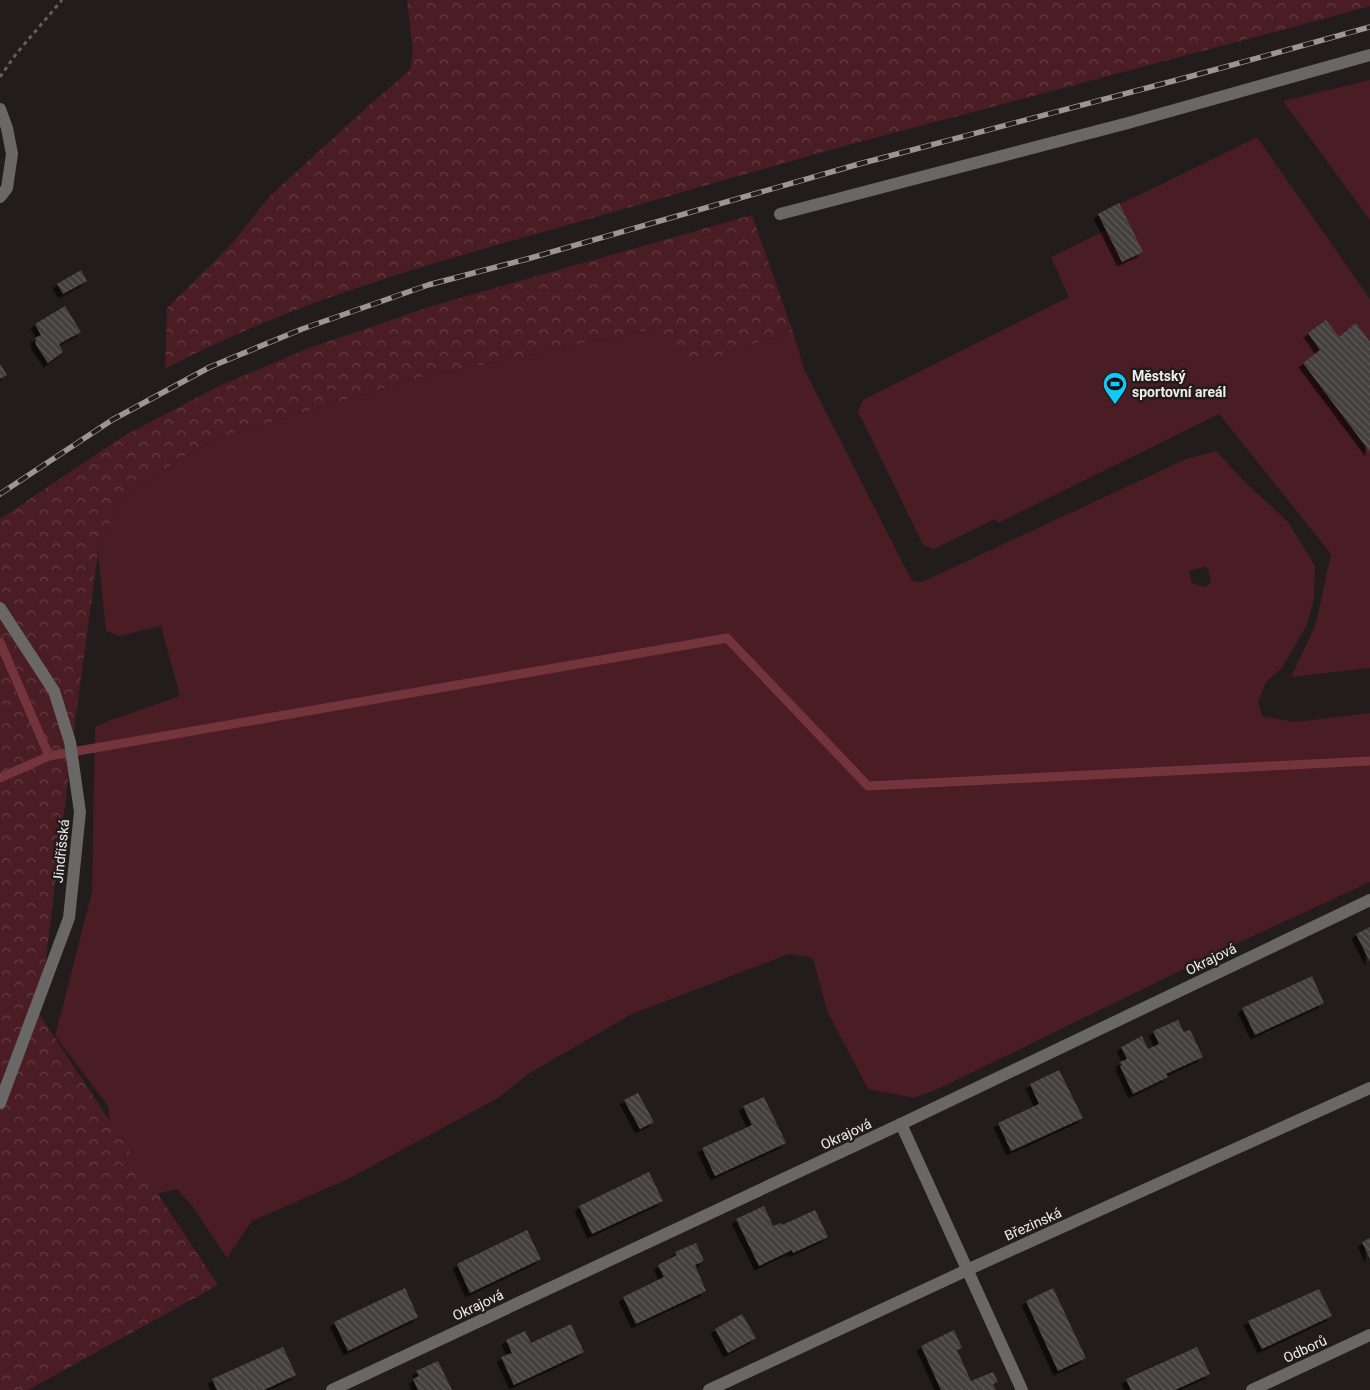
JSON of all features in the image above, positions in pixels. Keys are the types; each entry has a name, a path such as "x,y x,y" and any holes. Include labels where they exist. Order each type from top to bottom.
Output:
{"street":[{"path":"780,214 1128,123 1370,55"},
{"path":"0,109 7,128 12,154 8,188 0,197"},
{"name":"Jindřišská","path":"0,608 54,691 70,742 80,812 69,918 0,1103"},
{"name":"Okrajová","path":"332,1390 901,1124 1370,900"},
{"name":"Březinská","path":"709,1390 967,1270 1370,1088"},
{"path":"901,1124 1022,1390"},
{"name":"Odborů","path":"1252,1390 1370,1335"}],"path":[{"path":"0,77 16,54 62,0"}],"green space":[{"path":"407,0 1370,0 1370,6 856,143 449,259 333,296 276,318 220,342 165,369 167,308 229,247 270,196 410,70 413,51"},
{"path":"1370,80 1370,220 1283,101"},
{"name":"Městský sportovní areál","path":"1257,137 1370,299 1370,668 1291,677 1316,624 1331,554 1219,414 998,523 995,519 934,549 923,545 858,411 863,400 1069,297 1051,257 1106,230 1098,214"},
{"path":"752,215 793,332 746,346 694,366 653,329 418,378 225,436 194,451 119,501 98,552 39,1014 218,1285 28,1390 0,1390 0,519 122,437 219,386 309,348 435,305"},
{"path":"653,329 746,346 793,332 804,369 912,581 922,582 1186,459 1216,451 1245,482 1288,522 1315,566 1314,599 1306,627 1282,668 1266,682 1258,702 1262,716 1295,722 1370,713 1370,882 1225,949 940,1088 914,1098 868,1089 827,1011 813,958 789,954 632,1014 528,1074 498,1098 348,1179 252,1221 227,1258 193,1207 177,1189 142,1197 116,1168 108,1106 55,1036 92,892 95,727 180,696 161,626 120,636 106,631 98,552 119,501 194,451 225,436 418,378","holes":["1204,567 1208,568 1211,583 1204,587 1192,583 1189,571"]}],"building":[{"path":"1119,203 1143,252 1122,262 1098,214"},
{"path":"81,270 87,281 63,294 57,284"},
{"path":"65,306 81,332 59,344 63,352 48,363 36,345 35,338 41,335 35,324"},
{"path":"1326,320 1339,337 1356,323 1370,342 1370,452 1303,363 1320,350 1308,333"},
{"path":"0,364 7,375 0,379"},
{"path":"1370,927 1370,962 1356,934"},
{"path":"1312,976 1324,1003 1255,1035 1242,1008"},
{"path":"1178,1020 1184,1032 1190,1030 1203,1057 1166,1074 1168,1077 1133,1094 1120,1066 1122,1065 1120,1062 1127,1059 1121,1047 1142,1036 1148,1049 1159,1044 1153,1031"},
{"path":"1059,1070 1083,1118 1011,1151 998,1123 1039,1104 1030,1084"},
{"path":"638,1093 654,1122 640,1129 624,1100"},
{"path":"764,1097 786,1143 715,1176 702,1148 752,1125 743,1106"},
{"path":"649,1172 663,1201 592,1234 579,1206"},
{"path":"764,1206 773,1226 781,1223 782,1225 815,1210 828,1237 793,1253 792,1250 759,1266 736,1219"},
{"path":"527,1230 541,1259 470,1293 457,1264"},
{"path":"1370,1238 1370,1259 1362,1242"},
{"path":"696,1243 704,1261 695,1265 706,1291 636,1324 623,1297 664,1277 658,1265 677,1255 675,1252"},
{"path":"405,1288 418,1317 348,1351 334,1322"},
{"path":"1053,1288 1086,1358 1058,1371 1026,1301"},
{"path":"1319,1289 1332,1316 1262,1349 1248,1321"},
{"path":"742,1314 756,1338 728,1353 715,1329"},
{"path":"571,1324 584,1352 514,1385 501,1357 512,1353 506,1340 525,1331 531,1343"},
{"path":"954,1330 962,1348 957,1350 971,1381 993,1372 998,1382 993,1384 996,1390 941,1390 921,1346"},
{"path":"283,1347 296,1375 264,1390 217,1390 212,1379"},
{"path":"1197,1347 1210,1374 1175,1390 1131,1390 1126,1379"},
{"path":"438,1361 452,1390 418,1390 413,1379 419,1376 416,1371"}],"waterway":[{"path":"0,642 49,756 727,638 868,786 1370,761"},
{"path":"0,778 49,756"}],"railway":[{"path":"0,494 112,420 210,367 302,329 428,285 527,259 859,164 1370,27"}],"place":[{"name":"Městský sportovní areál","path":"1115,405"}]}
